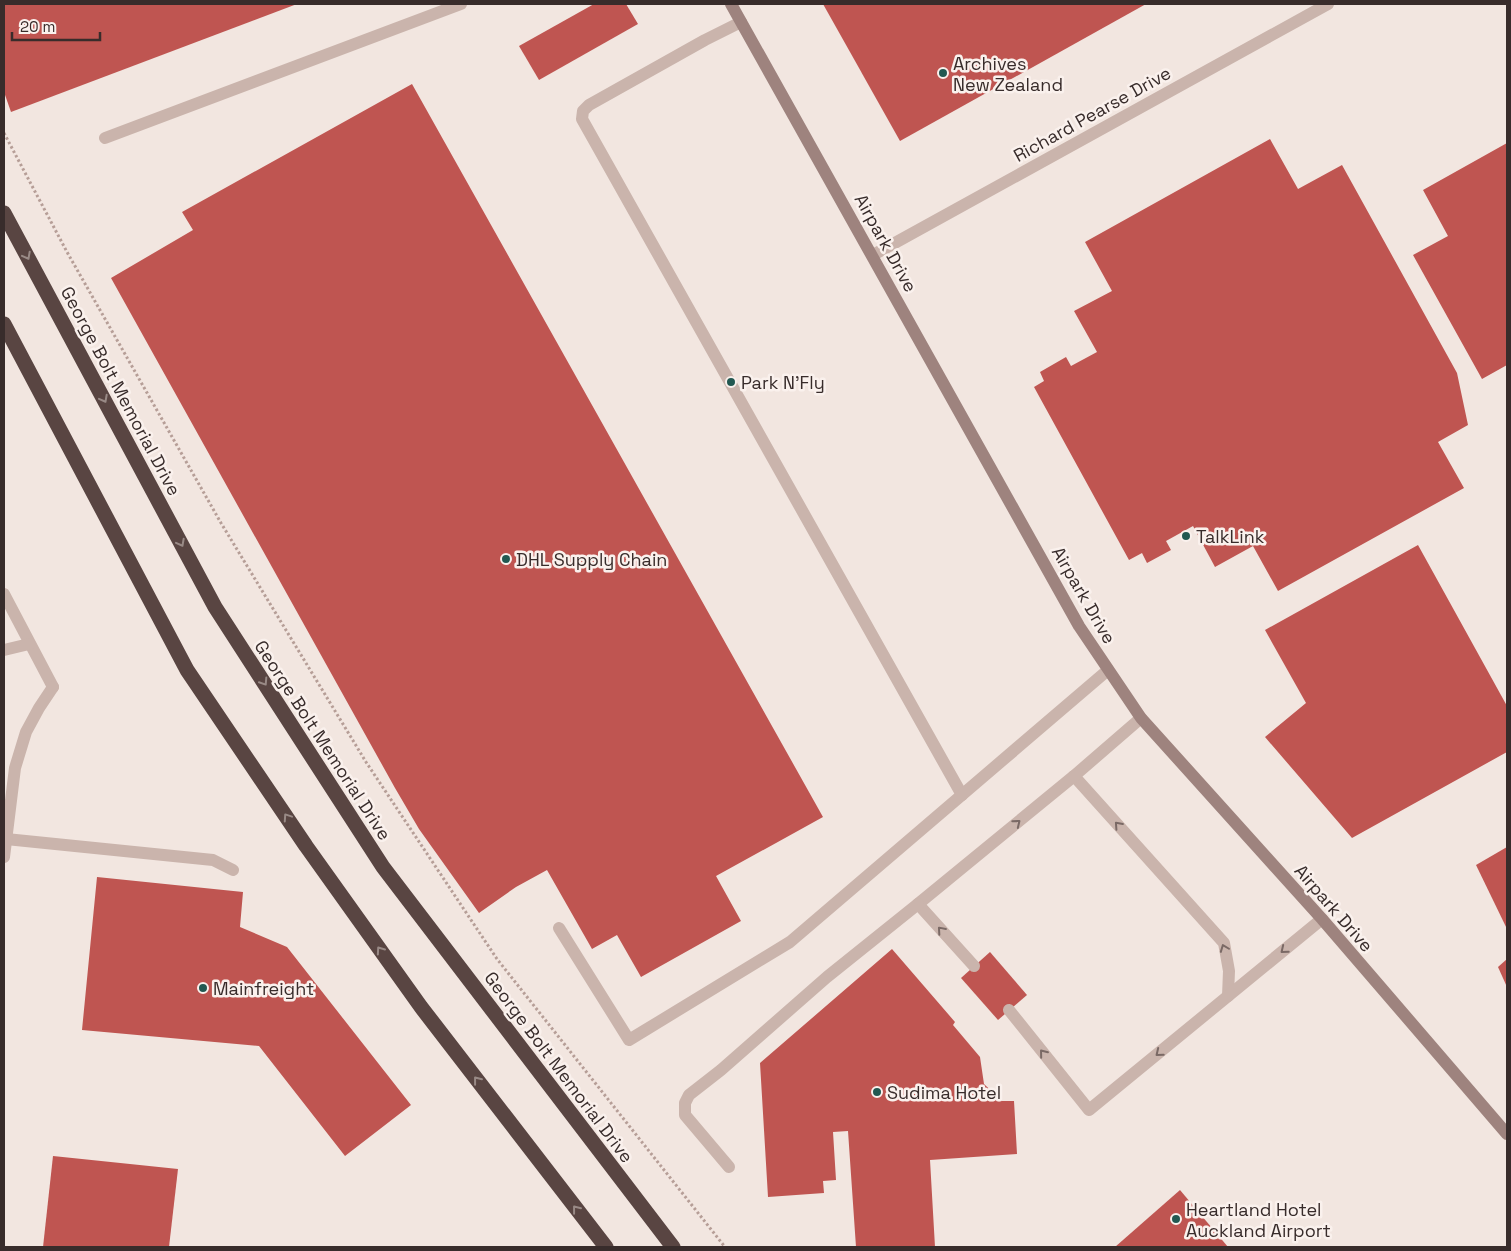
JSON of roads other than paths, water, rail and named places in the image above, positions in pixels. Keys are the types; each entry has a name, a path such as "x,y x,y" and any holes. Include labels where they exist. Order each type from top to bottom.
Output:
{"highway":[{"name":"George Bolt Memorial Drive","path":"4,213 215,607 372,850 673,1247"},
{"path":"4,324 187,670 301,838 421,1007 606,1247"}],"street":[{"path":"105,138 461,4"},
{"name":"Airpark Drive","path":"731,4 1079,626 1108,670 1141,718 1322,919 1507,1134"},
{"name":"Richard Pearse Drive","path":"873,255 1328,4"},
{"path":"741,22 589,105 583,111 582,119 962,795"},
{"path":"4,594 53,687 26,732 15,768 4,857"},
{"path":"4,650 29,644"},
{"path":"559,928 629,1040 790,942 1108,670"},
{"path":"729,1166 685,1115 685,1103 689,1096 827,977 1074,776 1141,718"},
{"path":"1074,776 1224,943 1229,971 1228,996"},
{"path":"6,839 213,860 233,870"},
{"path":"918,904 974,966"},
{"path":"1009,1010 1089,1110 1322,919"}],"place":[{"name":"Archives New Zealand","path":"943,73"},
{"name":"Park N'Fly","path":"731,382"},
{"name":"TalkLink","path":"1186,536"},
{"name":"DHL Supply Chain","path":"506,559"},
{"name":"Mainfreight","path":"203,988"},
{"name":"Sudima Hotel","path":"877,1092"},
{"name":"Heartland Hotel Auckland Airport","path":"1176,1219"}]}
